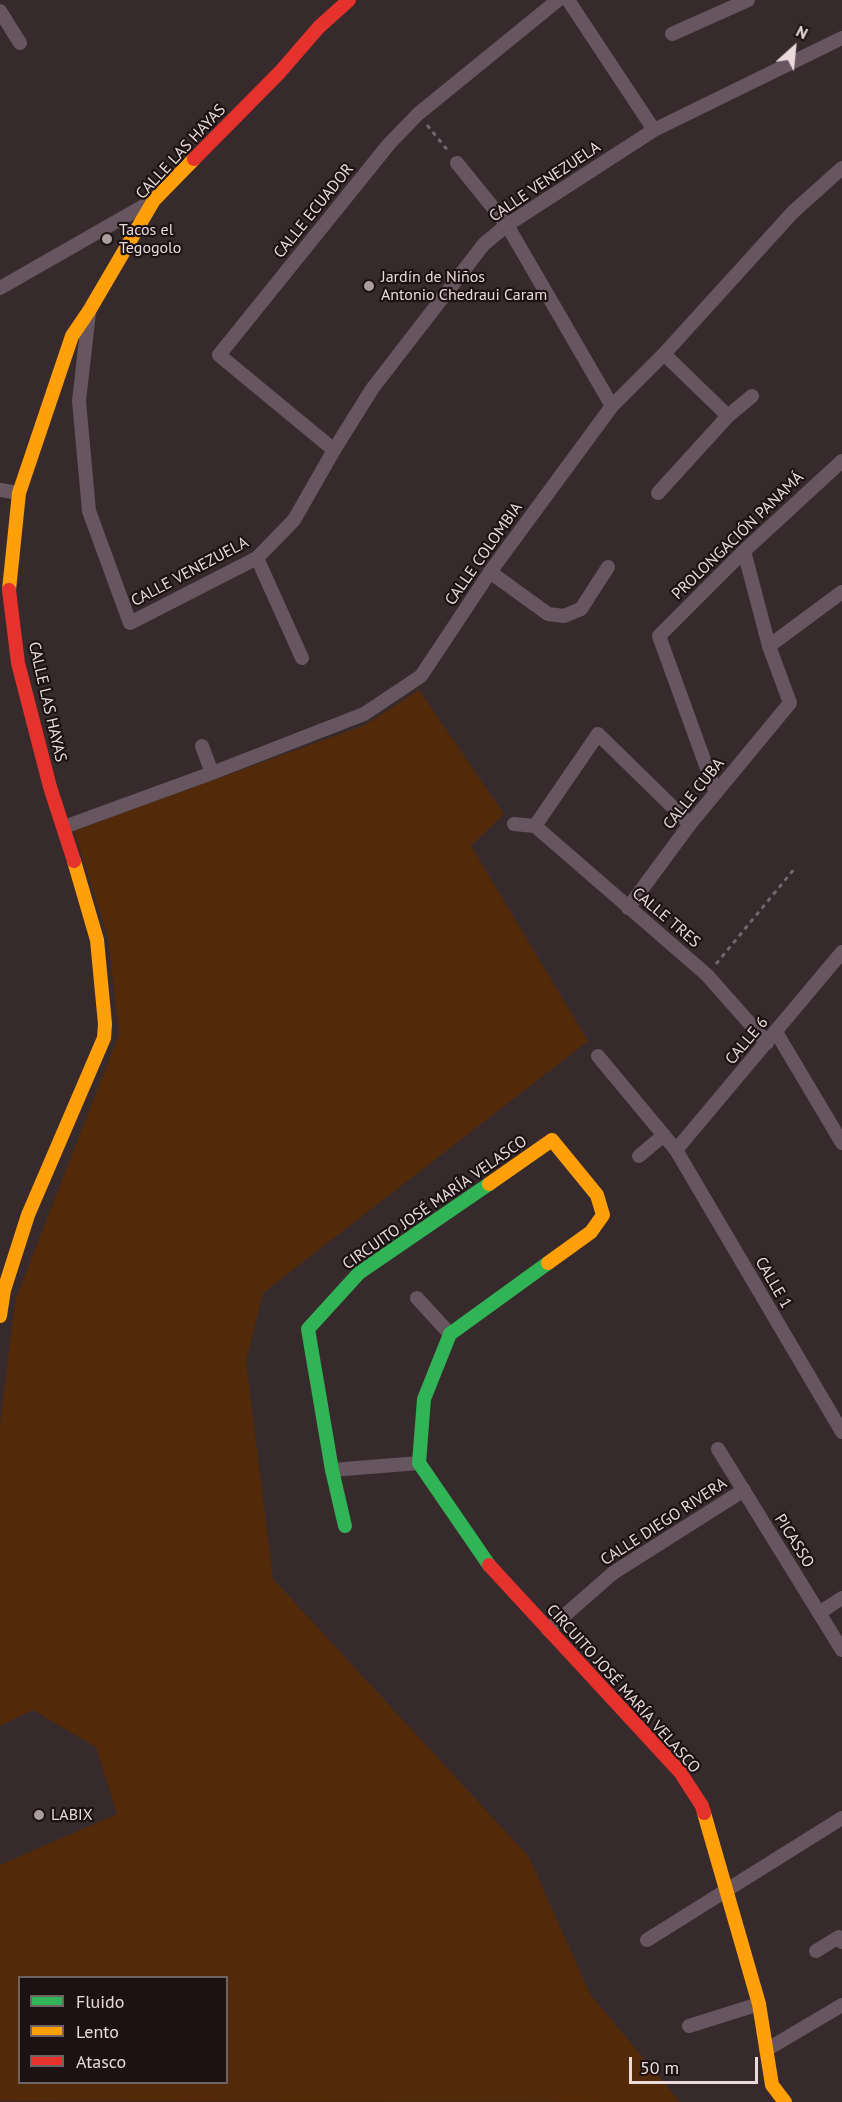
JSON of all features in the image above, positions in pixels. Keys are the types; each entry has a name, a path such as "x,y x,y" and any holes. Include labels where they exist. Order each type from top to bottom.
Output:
{"street":[{"name":"CALLE LAS HAYAS","path":"0,1316 4,1290 28,1215 104,1038 105,1024 97,940 50,787 18,663 8,584 19,493 72,336 154,200 280,72 319,27 349,0"},
{"name":"CALLE ECUADOR","path":"334,450 219,355 389,144 418,114 558,0"},
{"path":"568,0 654,130"},
{"path":"672,34 748,0"},
{"path":"0,11 20,43"},
{"name":"CALLE VENEZUELA","path":"89,311 79,401 89,511 130,623 256,558 294,520 372,389 484,244 507,225 654,130 842,38"},
{"path":"457,163 507,225 612,406"},
{"name":"CALLE COLOMBIA","path":"64,827 364,714 421,676 490,572 612,406 664,354 793,212 842,168"},
{"path":"0,288 154,200"},
{"path":"664,354 728,416"},
{"path":"658,493 728,416 752,396"},
{"name":"PROLONGACIÓN PANAMÁ","path":"716,793 659,636 744,551 842,461"},
{"path":"0,490 19,493"},
{"path":"744,551 769,646 842,592"},
{"path":"256,558 302,658"},
{"path":"490,572 549,614 564,616 581,609 608,567"},
{"name":"CALLE CUBA","path":"628,908 690,824 790,703 769,646"},
{"path":"514,824 535,826 597,734 690,824"},
{"path":"202,746 212,773"},
{"name":"CALLE TRES","path":"535,826 707,975 767,1043"},
{"name":"CALLE 6","path":"676,1150 842,952"},
{"path":"776,1032 842,1143"},
{"name":"CALLE 1","path":"598,1056 676,1150 842,1432"},
{"path":"639,1156 664,1135"},
{"name":"CIRCUITO JOSÉ MARÍA VELASCO","path":"332,1470 308,1329 359,1273 552,1140 597,1195 603,1215 591,1232 450,1334"},
{"path":"345,1526 332,1470 419,1463 424,1399 450,1334 417,1298"},
{"name":"PICASSO","path":"718,1449 842,1650"},
{"name":"CIRCUITO JOSÉ MARÍA VELASCO","path":"419,1463 495,1574 680,1772 702,1806 759,2004 772,2085 785,2102"},
{"name":"CALLE DIEGO RIVERA","path":"548,1630 612,1573 744,1490"},
{"path":"819,1613 842,1598"},
{"path":"647,1940 842,1818"},
{"path":"816,1951 839,1937 842,1942"},
{"path":"689,2026 759,2004"},
{"path":"766,2050 842,2005"}],"path":[{"path":"418,114 457,163"},
{"path":"707,975 795,868"}],"shaded area":[{"path":"419,690 504,814 471,846 588,1041 263,1293 246,1361 273,1579 529,1857 590,1994 680,2102 0,2101 0,1865 117,1814 96,1747 33,1710 0,1726 0,1426 15,1301 119,1034 108,937 74,831 365,725"}],"traffic: fast":[{"path":"345,1526 332,1470 308,1329 359,1273 489,1184"},
{"path":"489,1565 419,1463 424,1399 450,1334 548,1263"}],"traffic: slow":[{"path":"9,590 19,493 72,336 154,200 194,159"},
{"path":"0,1316 4,1290 28,1215 104,1038 105,1024 97,940 74,861"},
{"path":"489,1184 552,1140 597,1195 603,1215 591,1232 548,1263"},
{"path":"704,1813 759,2004 772,2085 785,2102"}],"traffic: jam":[{"path":"194,159 280,72 319,27 349,0"},
{"path":"9,590 18,663 50,787 74,861"},
{"path":"489,1565 680,1772 702,1806 704,1813"}],"place":[{"name":"Tacos el Tegogolo","path":"107,239"},
{"name":"Jardín de Niños Antonio Chedraui Caram","path":"369,286"},
{"name":"LABIX","path":"39,1815"}]}
